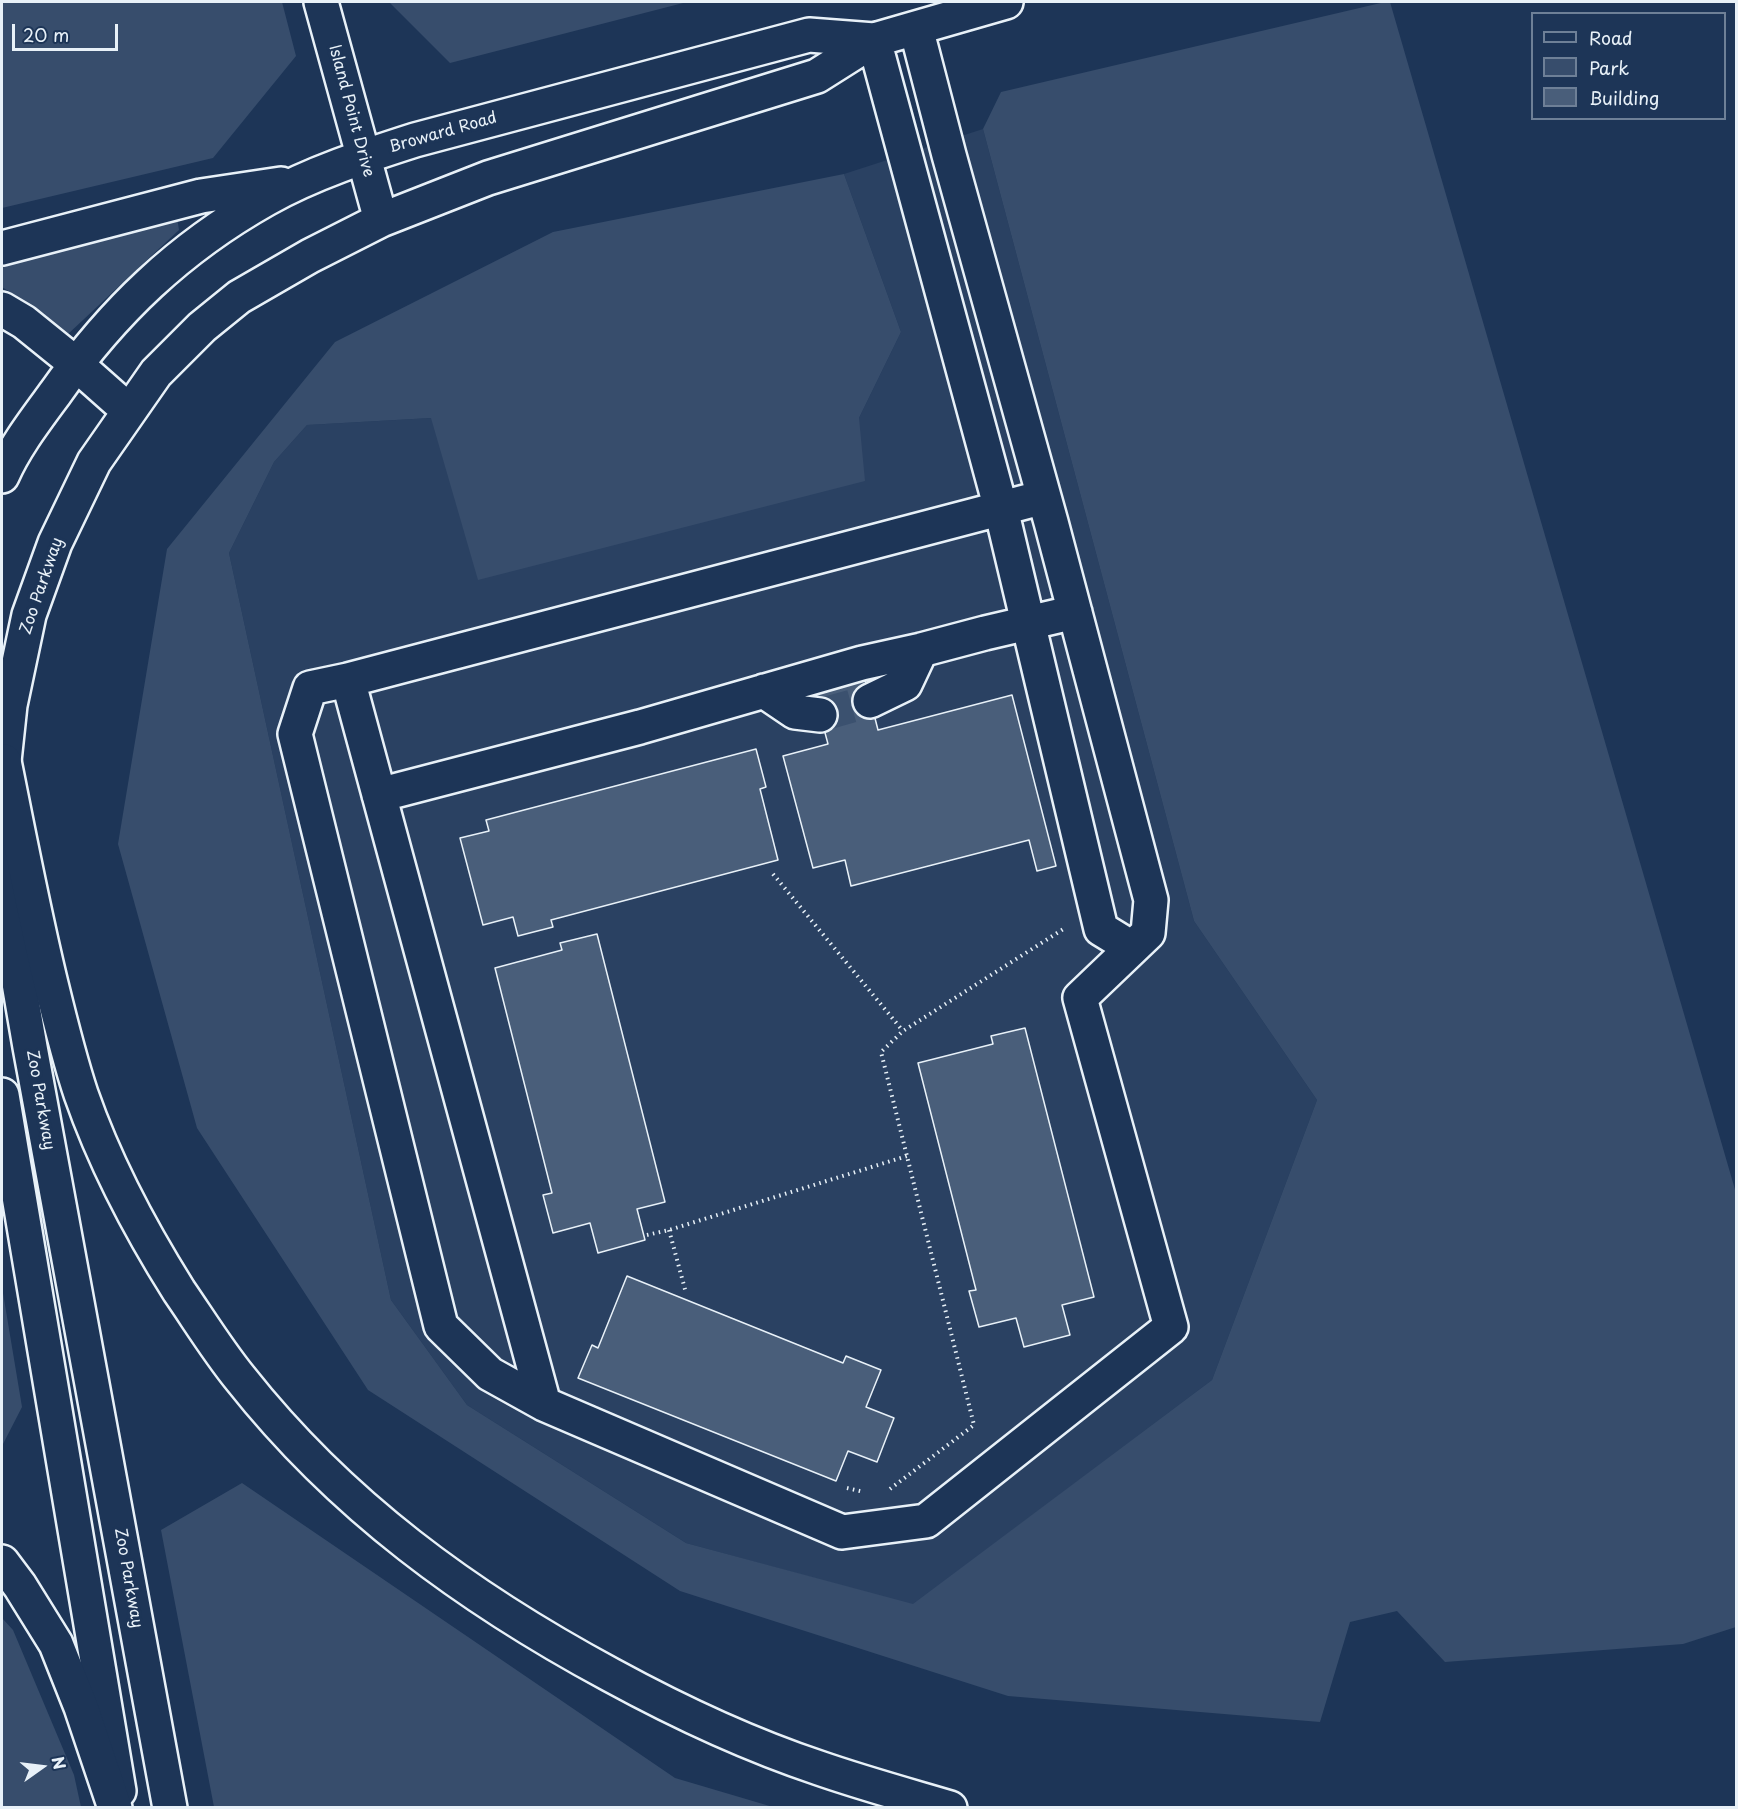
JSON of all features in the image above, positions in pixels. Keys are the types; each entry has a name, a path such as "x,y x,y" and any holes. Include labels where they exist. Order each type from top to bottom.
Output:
{"main road":[{"name":"Island Point Drive","path":"321,2 381,220"},
{"name":"Broward Road","path":"129,411 156,373 202,327 240,297 310,256 381,220 488,178 817,76 874,40 1006,2"},
{"path":"916,28 1044,497 1075,612 1151,900 1148,933 1080,998 1171,1327 926,1521 842,1532 544,1404 490,1374 441,1326 295,734 310,688 348,680 1044,497"},
{"name":"Broward Road","path":"75,364 114,319 157,276 210,233 268,198 363,157 415,140 809,35 874,40"},
{"path":"874,40 1001,509 1095,908 1101,929 1132,948"},
{"path":"2,248 201,196 309,179"},
{"path":"2,309 24,322 129,411"},
{"path":"3,462 75,364"},
{"name":"Zoo Parkway","path":"129,411 94,462 55,543 29,615 10,705 4,761 4,839 8,919 170,1808"},
{"path":"379,795 640,727 862,663 921,651 1075,612"},
{"path":"870,701 905,684 921,651"},
{"path":"348,680 544,1404"},
{"path":"764,691 795,712 820,715"},
{"path":"4,761 60,1021 81,1093 101,1144 123,1194 164,1268 238,1377 290,1438 347,1494 402,1541 471,1592 526,1628 583,1660 652,1697 734,1734 816,1767 950,1808"},
{"path":"2,1095 122,1808"},
{"path":"2,1562 20,1586 56,1644 81,1707 115,1808"}],"path":[{"path":"773,874 903,1031"},
{"path":"890,1489 974,1425 881,1052 903,1031 1095,908"},
{"path":"647,1235 907,1156"},
{"path":"669,1230 686,1293"},
{"path":"847,1488 869,1494"}],"shaded area":[{"path":"983,129 1194,921 1317,1100 1212,1380 913,1605 686,1543 467,1405 391,1300 229,553 274,462 307,425 431,418 859,418 901,332 844,174"}],"green space":[{"path":"2,2 282,2 296,56 213,158 2,208"},
{"path":"389,2 687,2 450,63"},
{"path":"1390,2 1736,1193 1736,1627 1683,1644 1445,1662 1397,1611 1350,1622 1320,1722 1008,1696 680,1591 368,1390 197,1128 118,844 167,549 335,342 553,232 844,174 901,332 859,418 865,481 478,580 431,418 307,425 274,462 229,553 391,1300 467,1405 686,1543 913,1604 1212,1380 1317,1100 1194,921 983,129 1001,92"},
{"path":"177,217 179,230 67,335 43,313 2,287 2,259"},
{"path":"2,1287 22,1407 2,1446"},
{"path":"242,1483 675,1778 773,1807 214,1807 161,1530"},
{"path":"2,1618 13,1630 74,1775 81,1807 2,1807"}],"building":[{"path":"864,675 878,730 1012,695 1056,866 1037,871 1029,840 851,886 845,860 813,868 783,756 828,744 813,688"},
{"path":"756,749 766,787 760,789 778,860 551,920 553,927 518,936 513,917 483,925 460,838 489,831 486,820"},
{"path":"597,934 665,1202 637,1209 645,1240 598,1253 590,1223 553,1233 543,1195 552,1193 495,968 562,950 560,943"},
{"path":"1025,1028 1094,1297 1062,1305 1070,1335 1024,1347 1016,1318 979,1327 969,1291 976,1290 918,1063 993,1044 991,1036"},
{"path":"627,1276 843,1363 846,1356 881,1370 866,1407 894,1418 877,1462 848,1451 836,1481 578,1378 592,1345 598,1348"}],"tunnel":[{"path":"820,715 870,701"}]}
